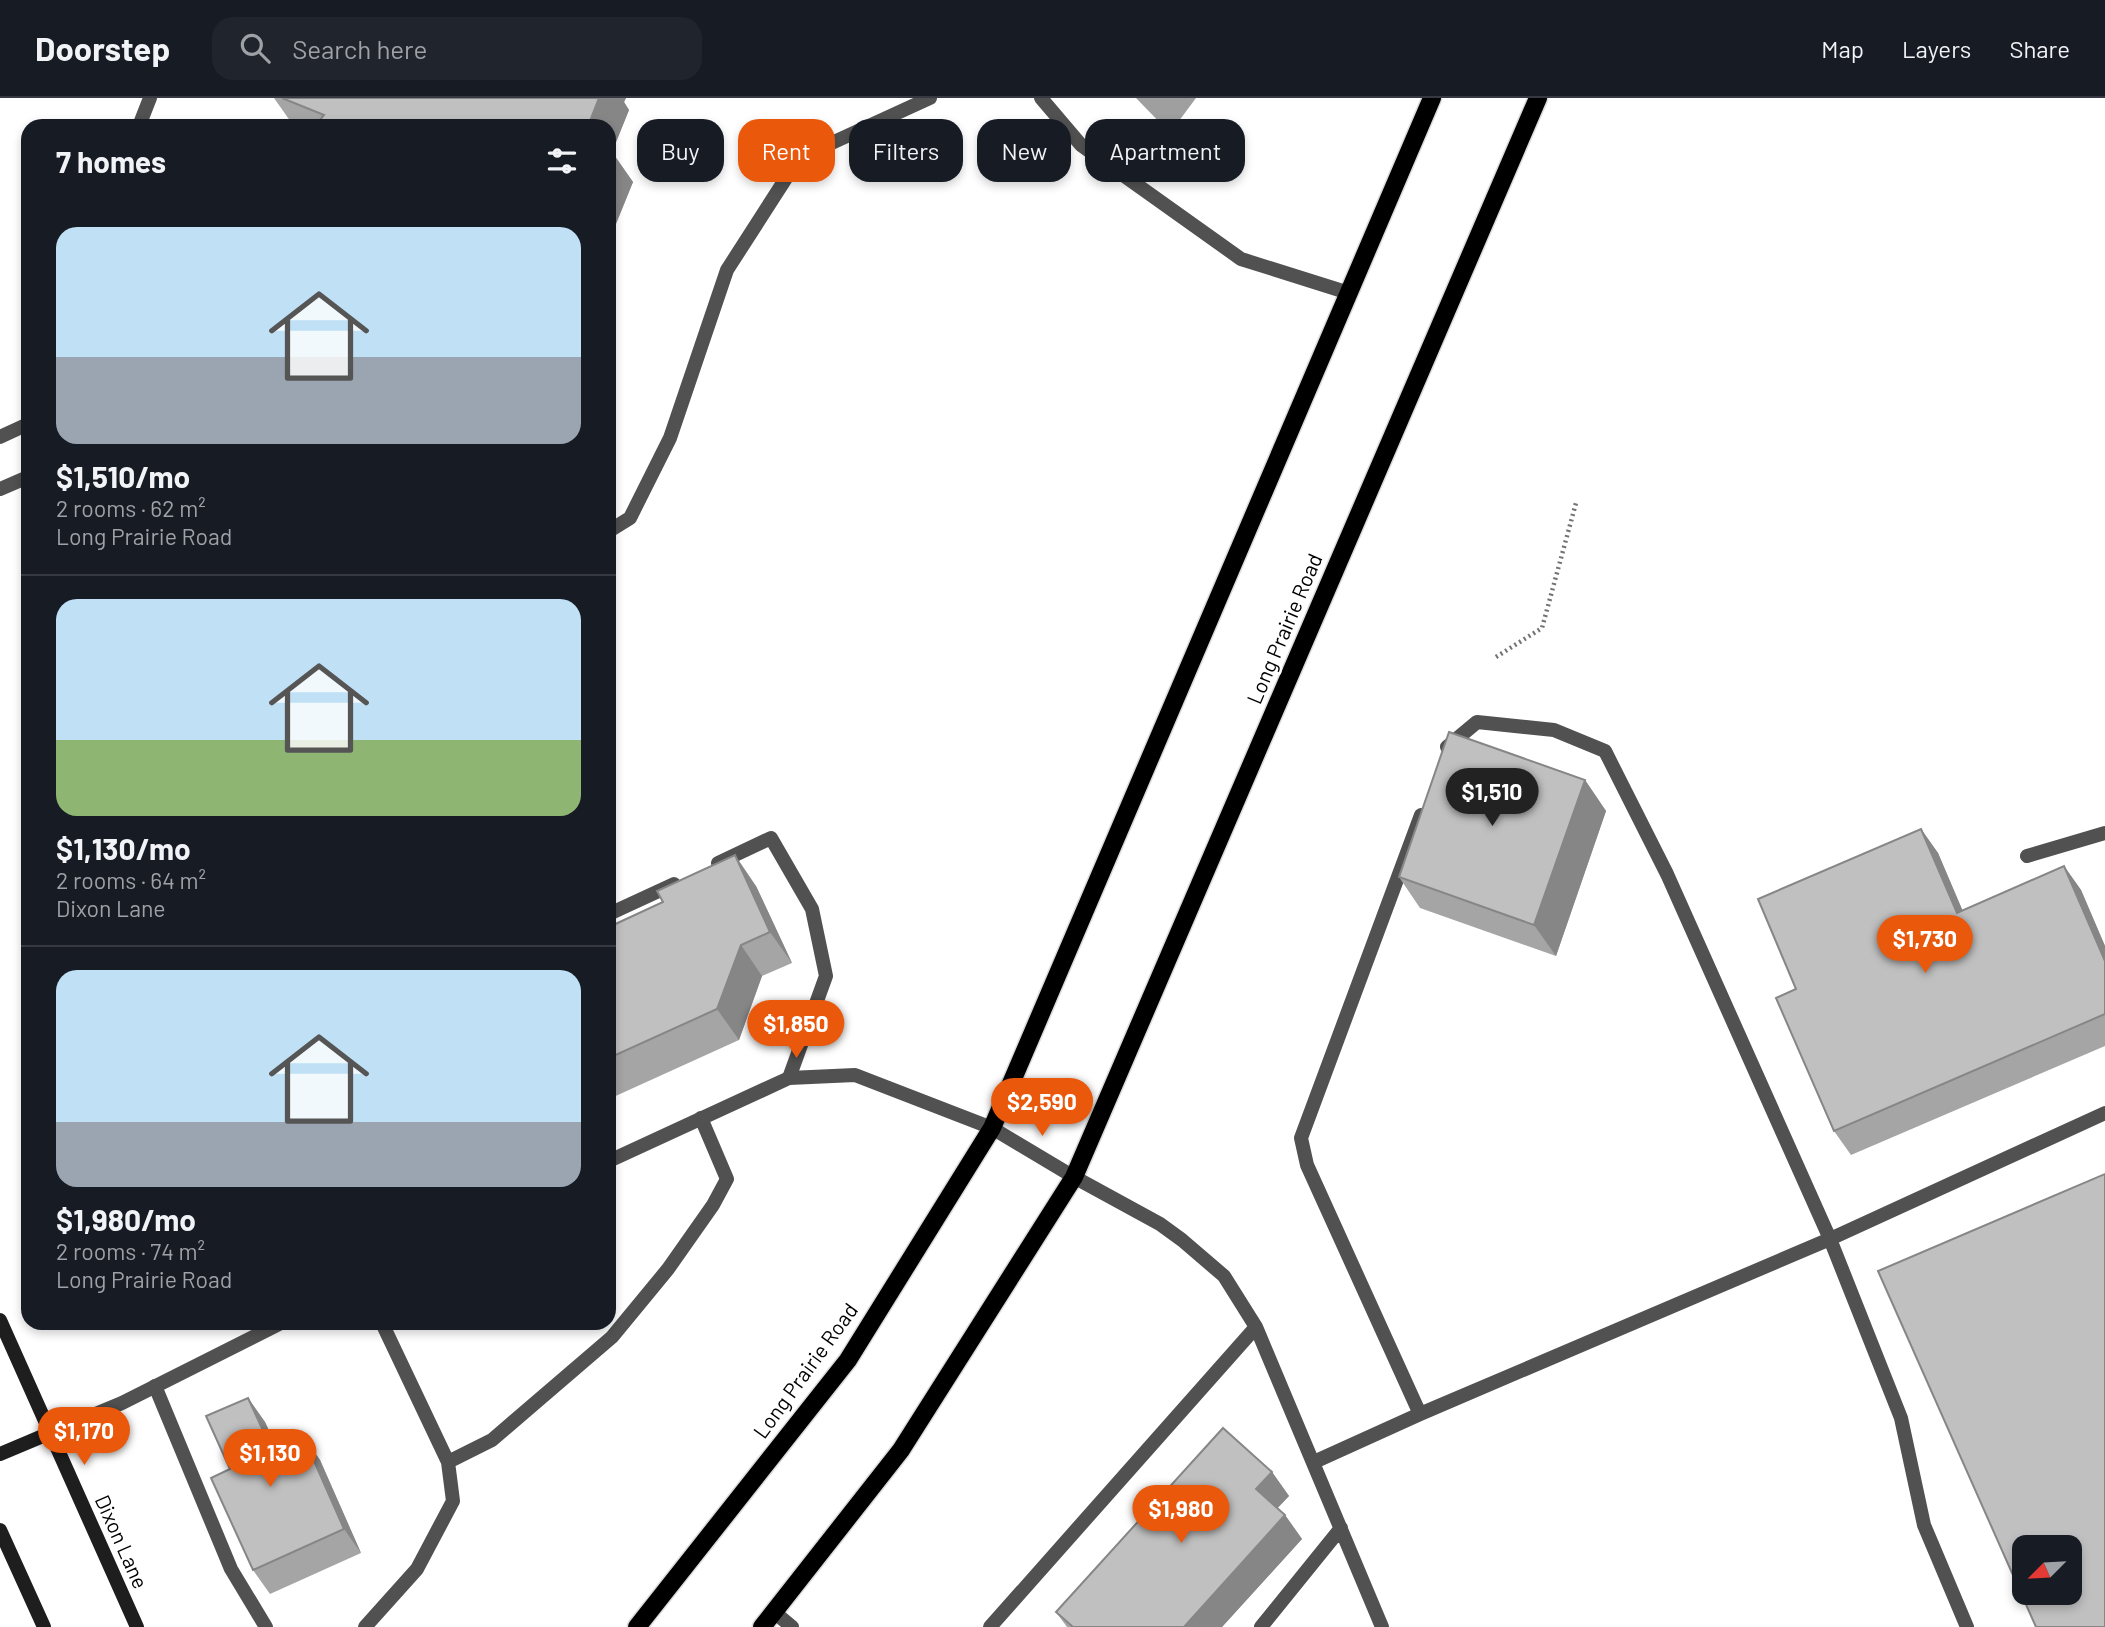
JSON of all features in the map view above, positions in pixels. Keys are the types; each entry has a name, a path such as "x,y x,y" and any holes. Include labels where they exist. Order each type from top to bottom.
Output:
{"main road":[{"name":"Long Prairie Road","path":"637,1627 848,1360 992,1128 1432,98"},
{"name":"Long Prairie Road","path":"762,1627 901,1450 1074,1178 1538,98"},
{"name":"Dixon Lane","path":"0,1320 136,1627"},
{"path":"0,1454 50,1433"},
{"path":"0,1530 44,1627"}],"street":[{"path":"142,119 150,98"},
{"path":"616,527 630,518 670,438 727,270 799,158 930,98"},
{"path":"1041,98 1081,145 1241,259 1349,293"},
{"path":"0,437 21,427"},
{"path":"0,489 21,480"},
{"path":"1441,761 1446,748 1477,722 1554,730 1605,751 1667,874 1830,1239 1901,1418 1924,1525 1967,1627"},
{"path":"1420,1414 1307,1165 1301,1138 1427,800"},
{"path":"2027,856 2105,833"},
{"path":"708,868 771,838 812,909 826,976 789,1078"},
{"path":"616,911 684,879"},
{"path":"616,1158 789,1078 855,1074 992,1128 1074,1178 1160,1224 1224,1276 1256,1327 1382,1627"},
{"path":"1314,1462 1830,1239 2105,1113"},
{"path":"448,1462 492,1440 592,1354 611,1337 668,1269 713,1205 727,1179 701,1118"},
{"path":"990,1627 1256,1327"},
{"path":"50,1433 122,1403 267,1330"},
{"path":"365,1627 417,1569 453,1501 448,1462 385,1330"},
{"path":"155,1386 231,1569 266,1627"},
{"path":"1261,1627 1341,1528"},
{"path":"774,1612 792,1627"}],"path":[{"path":"1496,657 1542,628 1576,503"}],"shaded area":[{"path":"1136,98 1196,98 1180,119 1156,119"}],"building":[{"path":"282,98 599,98 591,119 321,119 324,115"},
{"path":"1449,732 1585,780 1534,925 1399,877"},
{"path":"1921,829 1957,913 2064,866 2105,961 2105,1014 1834,1131 1776,998 1796,989 1758,899"},
{"path":"735,855 770,932 741,945 717,1009 616,1055 616,924 663,902 657,891"},
{"path":"2105,1174 2105,1627 2036,1627 2026,1605 2082,1605 2082,1535 2012,1535 2012,1573 1878,1271"},
{"path":"248,1398 272,1450 303,1436 344,1529 253,1570 211,1478 230,1469 206,1416"},
{"path":"1223,1428 1272,1472 1256,1489 1285,1515 1184,1627 1073,1627 1056,1612"}]}
